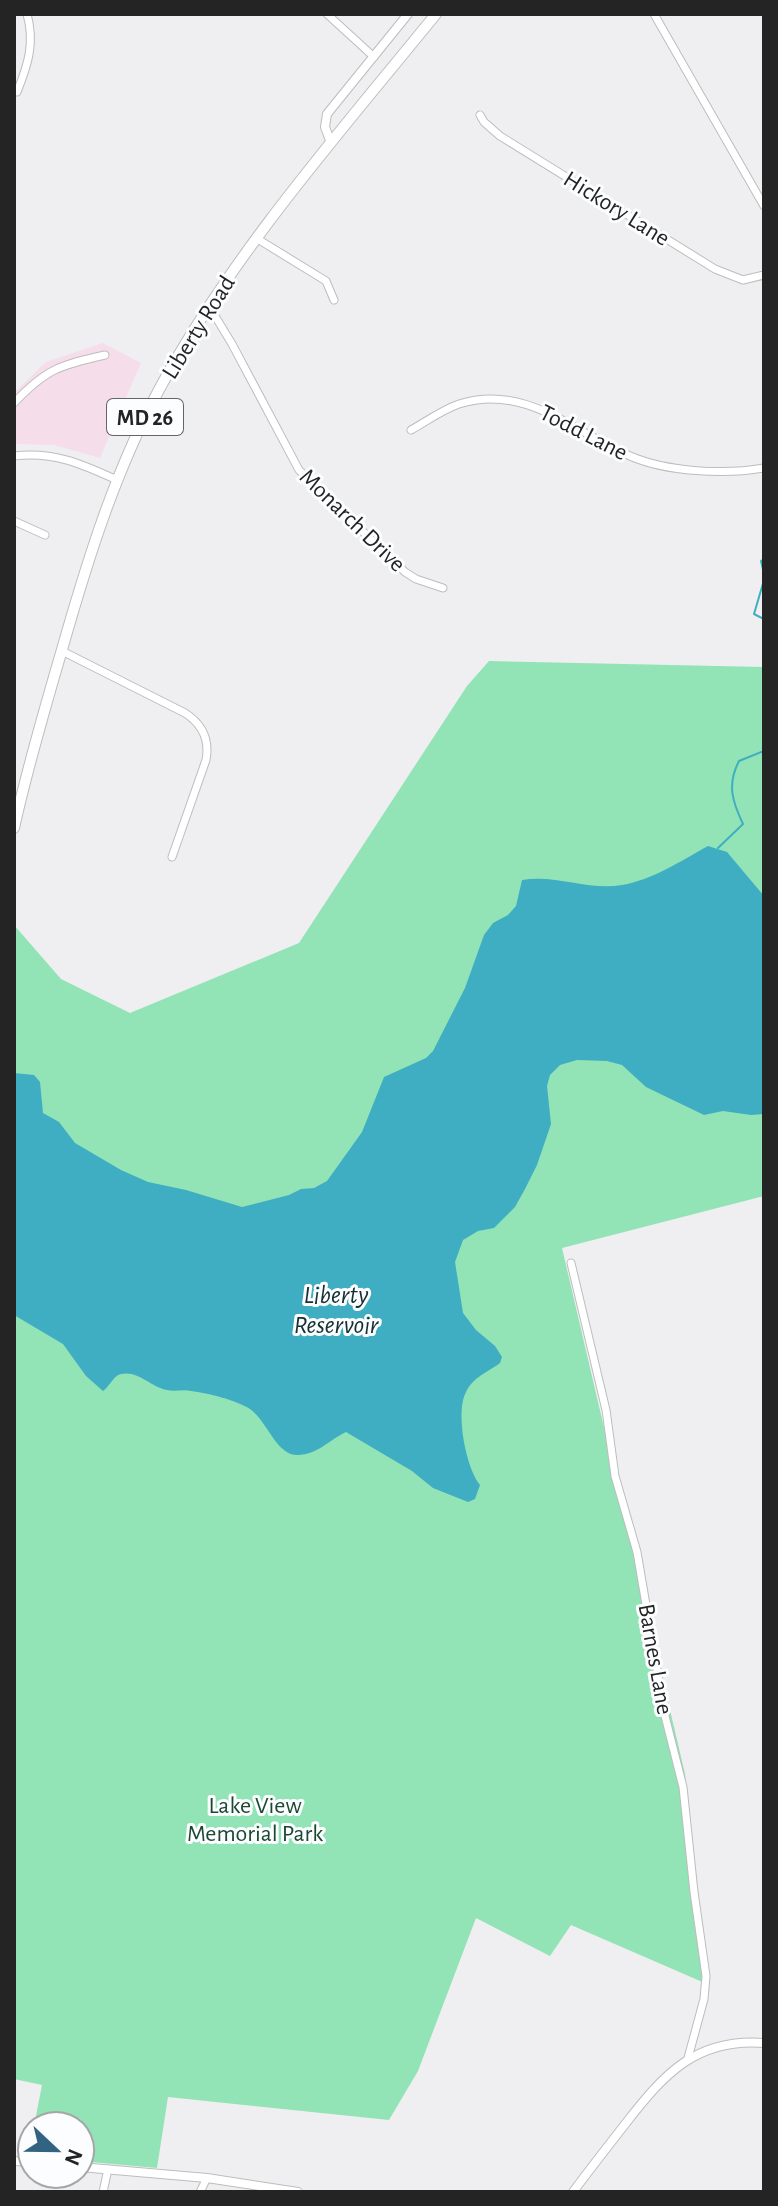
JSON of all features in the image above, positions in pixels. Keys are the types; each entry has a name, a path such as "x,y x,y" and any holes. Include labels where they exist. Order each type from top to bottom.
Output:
{"main road":[{"name":"Liberty Road","path":"14,828 92,547 117,480 156,396 206,311 256,238 436,14"}],"street":[{"path":"17,92 31,51 27,14"},
{"path":"327,14 374,57"},
{"path":"654,14 764,206"},
{"path":"331,143 325,127 327,114 405,15"},
{"name":"Hickory Lane","path":"480,115 500,136 715,269 743,280 764,275"},
{"path":"256,238 326,281 334,300"},
{"name":"Monarch Drive","path":"206,311 215,316 232,344 299,470 405,572 427,584 443,588"},
{"path":"14,403 40,377 58,367 105,355"},
{"name":"Todd Lane","path":"411,430 459,404 483,399 511,400 538,407 610,447 647,463 723,472 764,468"},
{"path":"14,456 39,454 63,458 117,480"},
{"path":"14,521 45,535"},
{"path":"62,651 185,713 205,734 206,760 172,857"},
{"name":"Barnes Lane","path":"571,1263 606,1410 615,1476 637,1552 665,1716 683,1787 706,1976 704,1999 688,2058"},
{"path":"573,2192 671,2070 688,2058 720,2046 764,2043"},
{"path":"96,2168 207,2178 298,2192"},
{"path":"103,2192 108,2169"},
{"path":"200,2192 207,2178"}],"shaded area":[{"path":"103,343 141,363 100,458 54,445 14,444 14,393 46,362"}],"green space":[{"name":"Lake View Memorial Park","path":"489,661 764,667 764,1196 562,1248 685,1774 707,1984 571,1925 550,1956 476,1918 418,2071 389,2120 168,2097 157,2168 96,2162 96,2110 37,2110 42,2085 14,2079 14,925 61,979 130,1013 299,943 467,686"}],"water":[{"name":"Liberty Reservoir","path":"708,846 727,852 764,896 764,1114 723,1111 704,1115 646,1087 622,1065 607,1061 577,1060 560,1065 550,1075 547,1086 551,1124 525,1189 515,1207 494,1228 478,1231 463,1240 455,1262 463,1313 502,1357 500,1363 473,1382 463,1401 464,1440 470,1466 480,1485 475,1499 468,1502 433,1488 412,1471 346,1432 316,1450 296,1455 277,1443 250,1409 230,1400 188,1390 167,1390 127,1373 116,1377 103,1391 86,1376 63,1344 14,1315 14,1073 34,1075 40,1082 43,1113 59,1122 75,1143 148,1182 242,1207 314,1188 327,1181 362,1132 384,1077 426,1058 433,1051 465,988 484,935 493,923 508,915 516,906 522,880 547,879 597,886 633,883 677,864"}],"waterway":[{"path":"764,559 761,561 764,574"},
{"path":"764,580 754,614 764,619"},
{"path":"718,848 743,824 732,792 735,769 739,761 764,751"}]}
